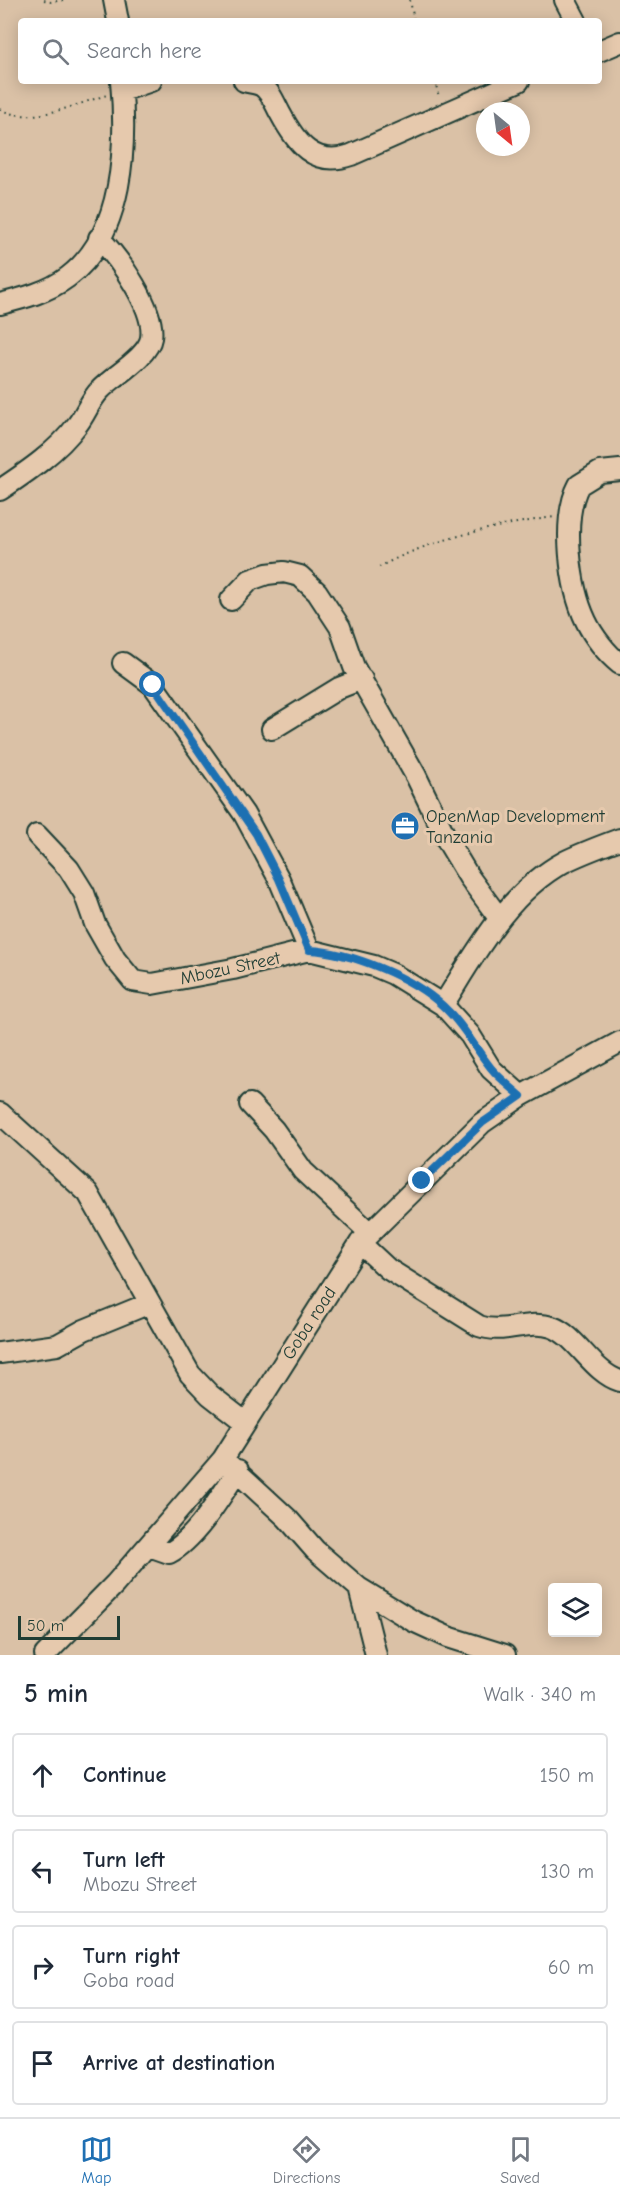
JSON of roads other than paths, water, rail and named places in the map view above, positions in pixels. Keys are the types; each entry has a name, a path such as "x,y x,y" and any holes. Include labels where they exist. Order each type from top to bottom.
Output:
{"street":[{"path":"114,0 117,18"},
{"path":"565,0 574,18"},
{"path":"602,50 620,42"},
{"path":"258,84 268,91 286,125 301,144 314,156 332,160 351,155 512,84"},
{"path":"0,304 30,297 69,277 86,261 99,238 119,191 122,86"},
{"path":"0,490 51,451 77,425 97,392 147,348 151,338 150,326 142,305 117,256 99,238"},
{"path":"620,470 600,472 581,482 572,514 569,557 586,621 620,664"},
{"path":"231,600 250,580 267,574 284,572 308,581 340,627 354,667 416,776 448,842 469,877 499,918"},
{"path":"123,663 153,685 244,814 279,879 309,950"},
{"path":"272,729 339,688 362,680"},
{"name":"Mbozu Street","path":"36,835 69,869 79,885 95,924 121,968 133,981 152,984 233,969 309,950 338,956 393,974 442,1005 470,1035 491,1069 521,1096"},
{"path":"442,1005 465,966 499,918 542,877 563,863 620,839"},
{"name":"Goba road","path":"45,1655 231,1464 246,1423 365,1238 482,1123 521,1096 620,1042"},
{"path":"250,1104 274,1130 303,1171 365,1238 388,1269 479,1326 494,1331 542,1324 554,1328 582,1354 620,1381"},
{"path":"0,1113 88,1193 190,1374 210,1395 246,1423"},
{"path":"0,1353 57,1345 84,1330 150,1303"},
{"path":"231,1464 315,1550 359,1588 413,1621 447,1637 505,1655"},
{"path":"359,1588 376,1655"}],"place":[{"name":"OpenMap Development Tanzania","path":"405,826"}]}
